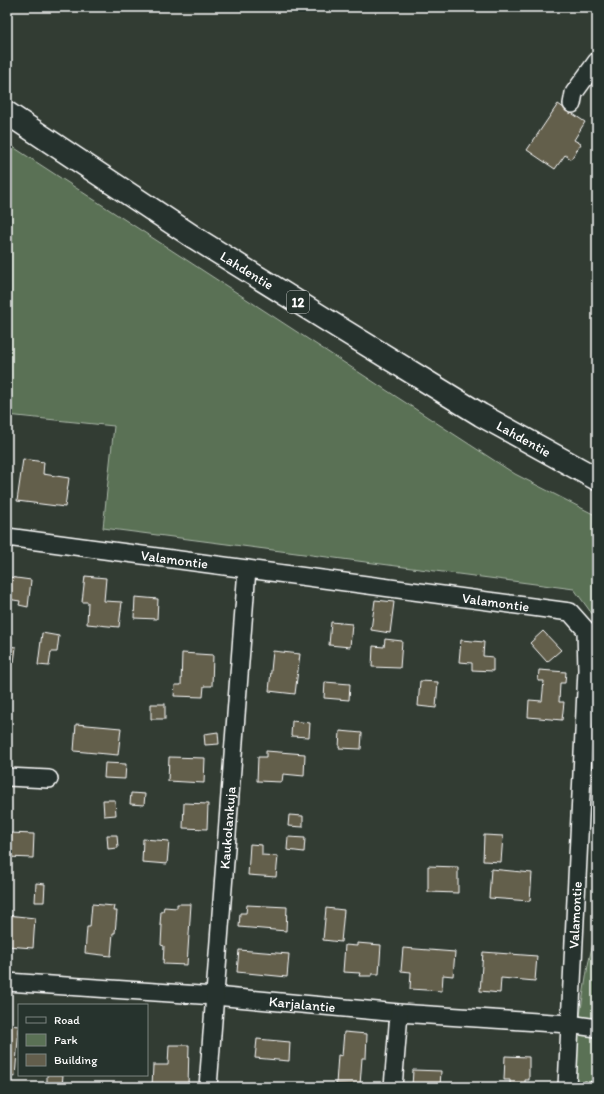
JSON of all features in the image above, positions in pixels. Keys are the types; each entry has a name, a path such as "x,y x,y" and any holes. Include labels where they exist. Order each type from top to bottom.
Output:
{"highway":[{"name":"Lahdentie","path":"7,113 195,238 333,324 481,415 597,479"}],"street":[{"path":"572,104 574,93 597,61"},
{"name":"Valamontie","path":"7,537 570,612 586,630 587,670 567,1087"},
{"name":"Kaukolankuja","path":"208,1087 247,569"},
{"path":"7,776 49,779"},
{"name":"Karjalantie","path":"7,982 215,996 399,1013 569,1024 597,1028"},
{"path":"393,1087 399,1013"}],"green space":[{"path":"7,143 515,474 597,516 597,616 595,618 574,589 103,528 114,426 7,415"},
{"path":"595,934 597,934 597,1087 573,1087 575,1047 588,965"}],"building":[{"path":"558,104 585,122 574,140 581,144 571,159 565,155 555,169 527,150"},
{"path":"23,459 44,462 43,474 69,478 65,507 17,501"},
{"path":"85,576 106,578 104,601 122,602 119,627 87,624 88,602 82,602"},
{"path":"9,577 31,580 28,607 19,605 20,601 7,599"},
{"path":"135,597 158,599 157,619 134,618"},
{"path":"375,600 394,602 390,633 371,630"},
{"path":"331,622 352,624 350,647 329,645"},
{"path":"543,631 561,650 547,662 530,643"},
{"path":"42,633 59,636 57,652 51,652 49,666 38,665"},
{"path":"385,639 402,641 400,668 372,667 373,646 384,647"},
{"path":"461,640 484,642 483,656 493,657 493,671 472,670 472,663 459,662"},
{"path":"7,646 16,647 14,663 11,662 9,675 7,675"},
{"path":"273,651 300,654 295,694 269,691"},
{"path":"182,653 213,655 212,686 204,686 203,697 174,696 175,685 181,685"},
{"path":"539,670 566,672 565,683 560,683 559,702 564,702 562,720 528,717 529,700 542,701 544,681 538,681"},
{"path":"420,681 438,682 436,708 418,706"},
{"path":"325,682 350,684 349,700 324,698"},
{"path":"151,704 165,704 165,719 151,719"},
{"path":"292,721 310,723 309,737 291,736"},
{"path":"76,724 121,728 118,755 74,751"},
{"path":"340,731 362,733 361,749 339,748"},
{"path":"218,732 219,744 205,745 204,734"},
{"path":"266,751 305,754 304,776 283,774 282,782 257,781 258,757 266,757"},
{"path":"169,757 205,758 204,783 168,781"},
{"path":"105,763 126,764 125,779 104,778"},
{"path":"131,793 145,794 144,805 130,804"},
{"path":"103,800 115,800 116,815 104,816"},
{"path":"184,803 208,804 207,829 183,828"},
{"path":"7,813 10,813 9,833 34,834 33,858 7,857"},
{"path":"289,815 303,816 303,827 288,826"},
{"path":"107,835 117,835 118,848 108,849"},
{"path":"484,835 503,836 501,862 483,861"},
{"path":"288,837 305,838 304,852 287,850"},
{"path":"143,839 169,841 167,864 142,862"},
{"path":"250,844 262,845 262,855 278,856 276,877 248,875"},
{"path":"428,866 458,867 458,893 428,892"},
{"path":"491,869 532,873 530,901 489,898"},
{"path":"36,883 45,884 44,902 35,902"},
{"path":"92,904 114,906 113,911 117,911 111,956 85,953 87,927 90,927"},
{"path":"177,904 191,904 187,965 163,964 164,946 161,945 161,911 163,911 164,907 177,908"},
{"path":"247,905 287,907 286,931 239,927 240,913 246,913"},
{"path":"326,908 344,910 341,942 323,940"},
{"path":"7,915 35,918 33,948 7,946"},
{"path":"357,943 381,945 379,974 372,974 372,976 359,976 360,973 343,972 345,945 357,946"},
{"path":"403,948 455,952 453,976 443,975 442,991 410,989 411,972 401,971"},
{"path":"239,950 289,954 287,977 237,972"},
{"path":"483,952 537,956 535,981 501,978 500,993 480,991"},
{"path":"7,1025 18,1026 15,1077 7,1076"},
{"path":"344,1032 367,1034 366,1058 362,1058 360,1085 336,1084 338,1055 342,1056"},
{"path":"257,1039 290,1042 289,1061 255,1058"},
{"path":"169,1045 189,1045 188,1087 152,1087 153,1065 168,1065"},
{"path":"505,1056 529,1057 529,1080 525,1080 525,1087 510,1087 510,1080 504,1080"},
{"path":"413,1070 441,1071 440,1087 412,1087"},
{"path":"47,1076 63,1076 62,1086 47,1085"}]}
